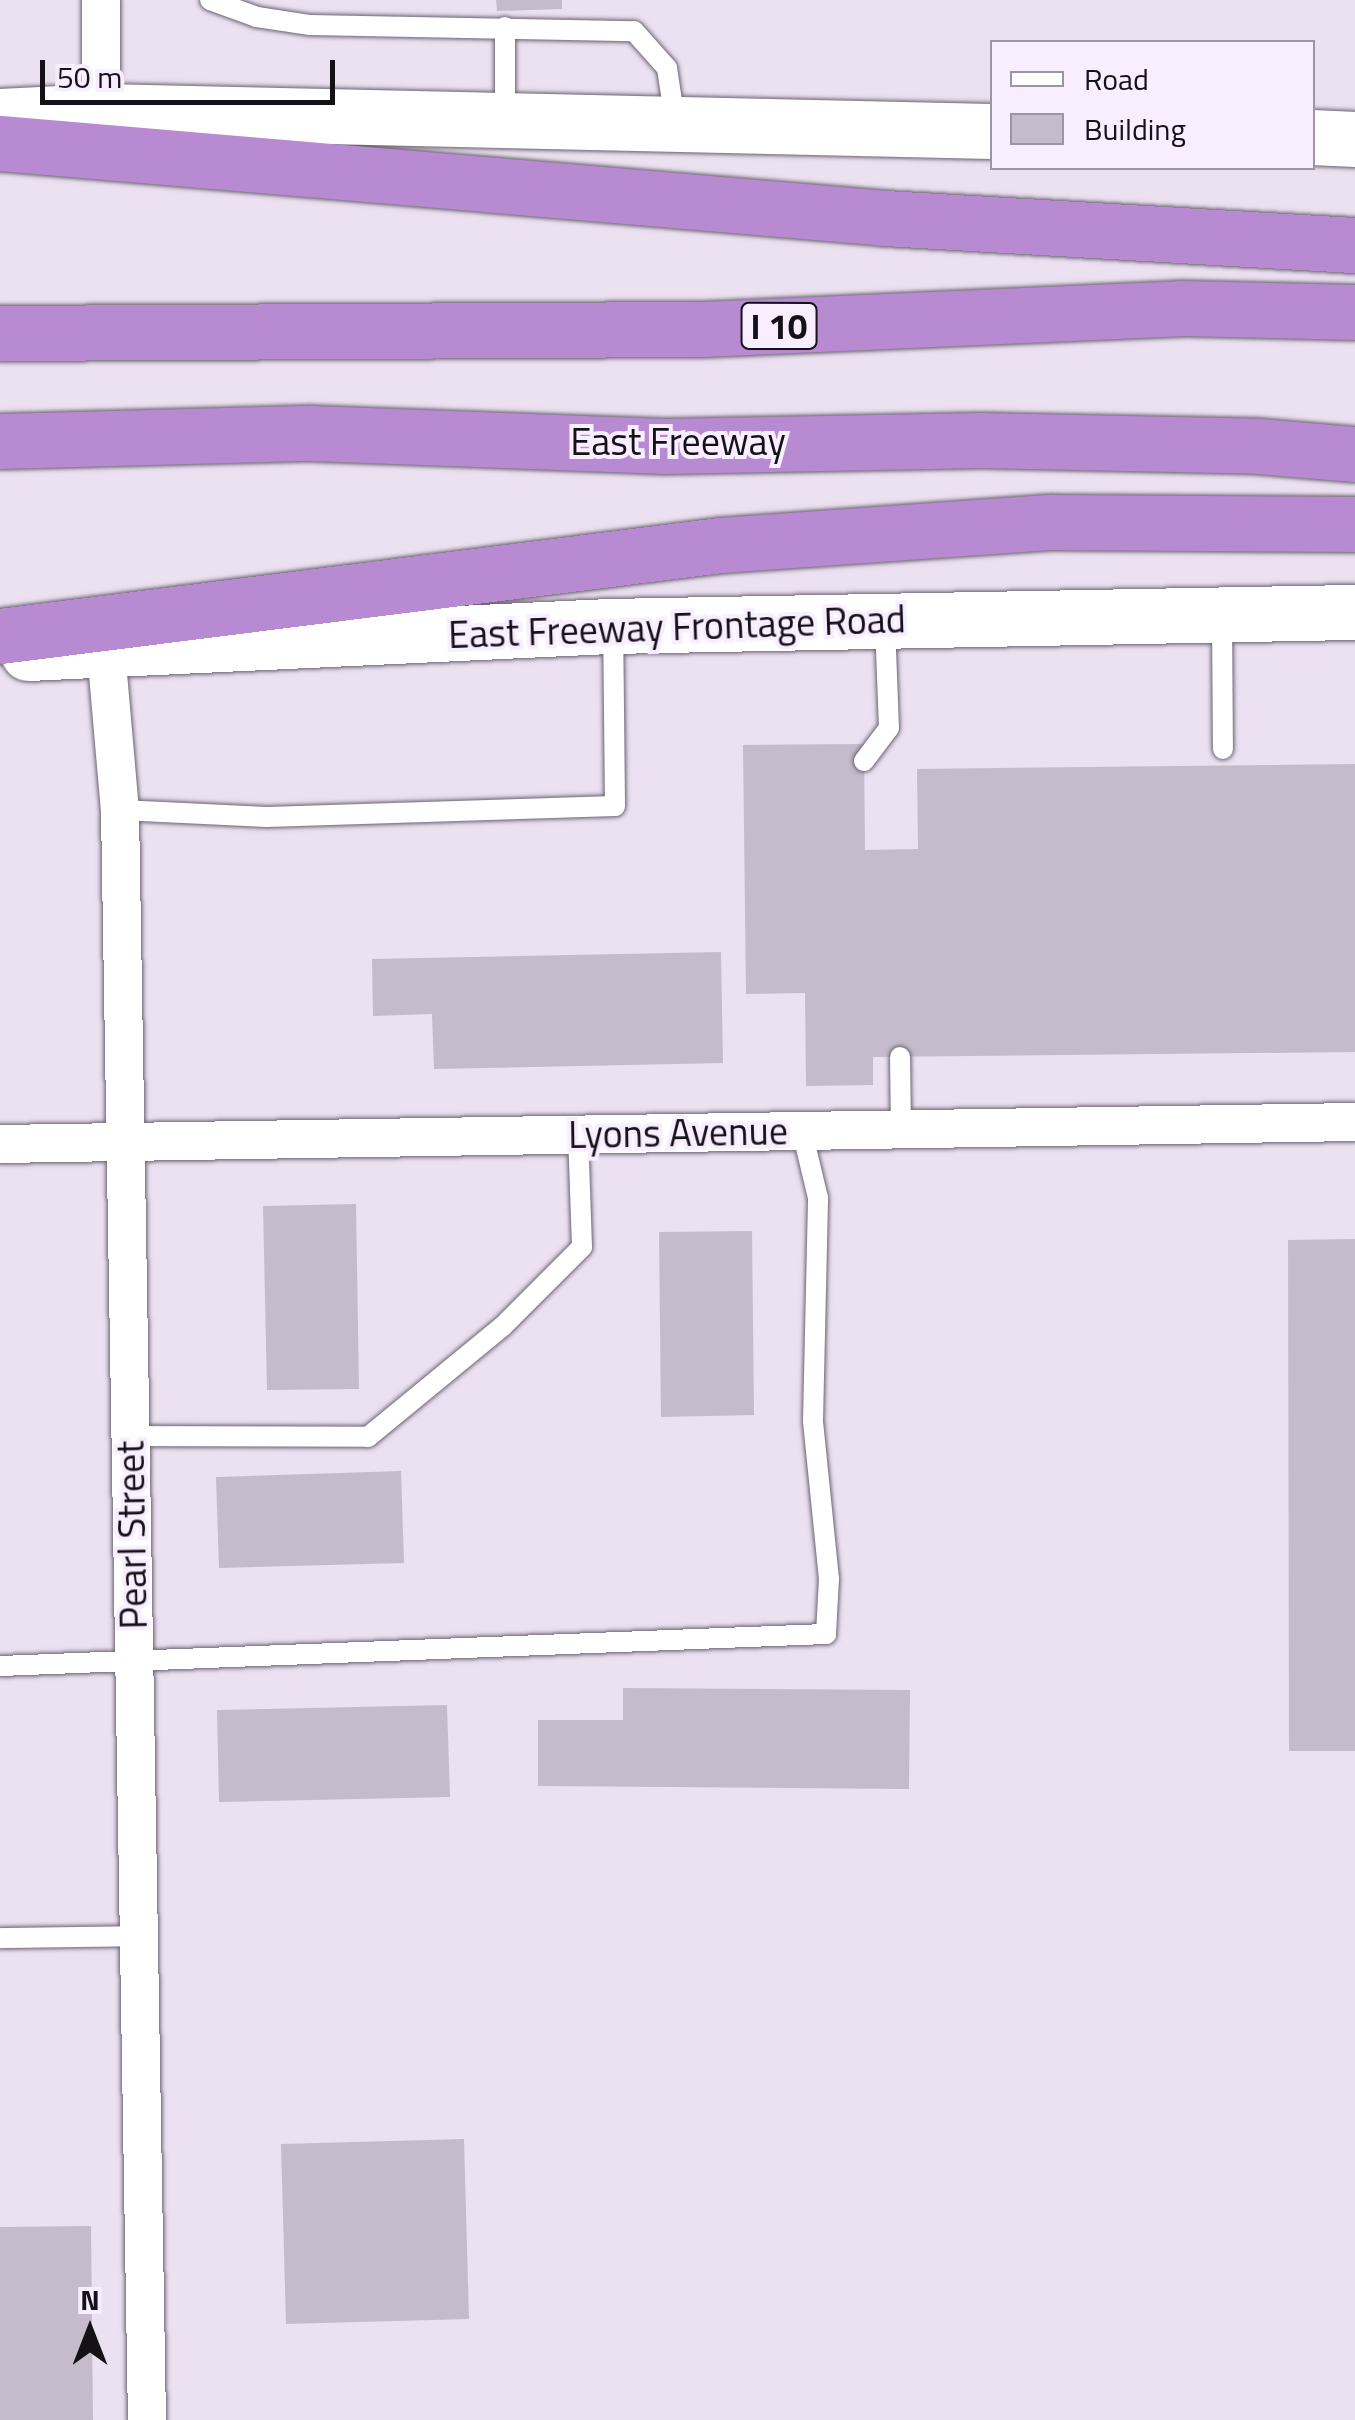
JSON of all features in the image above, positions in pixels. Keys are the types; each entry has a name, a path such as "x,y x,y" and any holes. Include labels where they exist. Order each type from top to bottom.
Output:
{"highway":[{"path":"0,143 885,218 1355,245"},
{"name":"I 10","path":"0,333 703,329 1180,308 1355,312"},
{"name":"East Freeway","path":"0,441 311,432 666,446 1259,446 1355,454"},
{"path":"0,636 720,544 1052,522 1355,524"}],"main road":[{"path":"0,116 101,111 990,131"},
{"path":"1315,138 1355,139"},
{"name":"East Freeway Frontage Road","path":"0,654 612,626 1355,612"}],"street":[{"path":"101,0 101,111"},
{"name":"Pearl Street","path":"106,651 120,810 147,2420"},
{"name":"Lyons Avenue","path":"0,1144 1355,1122"}],"lane":[{"path":"210,0 258,17 310,25 634,31 667,68 675,124"},
{"path":"505,28 505,119"},
{"path":"1222,613 1224,749"},
{"path":"864,762 889,728 885,620"},
{"path":"120,810 266,817 615,806 612,626"},
{"path":"900,1057 901,1130"},
{"path":"0,1666 826,1634 828,1579 813,1421 818,1198 802,1132"},
{"path":"130,1436 368,1437 502,1327 582,1247 578,1135"},
{"path":"0,1938 139,1936"}],"building":[{"path":"496,0 562,0 562,9 497,11"},
{"path":"864,744 865,850 918,849 917,769 1355,764 1355,1052 873,1057 873,1085 806,1086 805,993 746,994 743,745"},
{"path":"721,952 723,1063 434,1069 432,1014 373,1016 372,959"},
{"path":"356,1204 359,1389 267,1390 263,1206"},
{"path":"752,1231 754,1415 661,1417 659,1232"},
{"path":"1355,1239 1355,1751 1289,1751 1288,1240"},
{"path":"401,1471 404,1563 219,1568 216,1477"},
{"path":"623,1688 910,1690 909,1789 538,1786 538,1720 623,1720"},
{"path":"447,1705 450,1797 219,1802 217,1710"},
{"path":"464,2139 469,2319 286,2324 281,2144"},
{"path":"91,2226 93,2420 0,2420 0,2227"}]}
